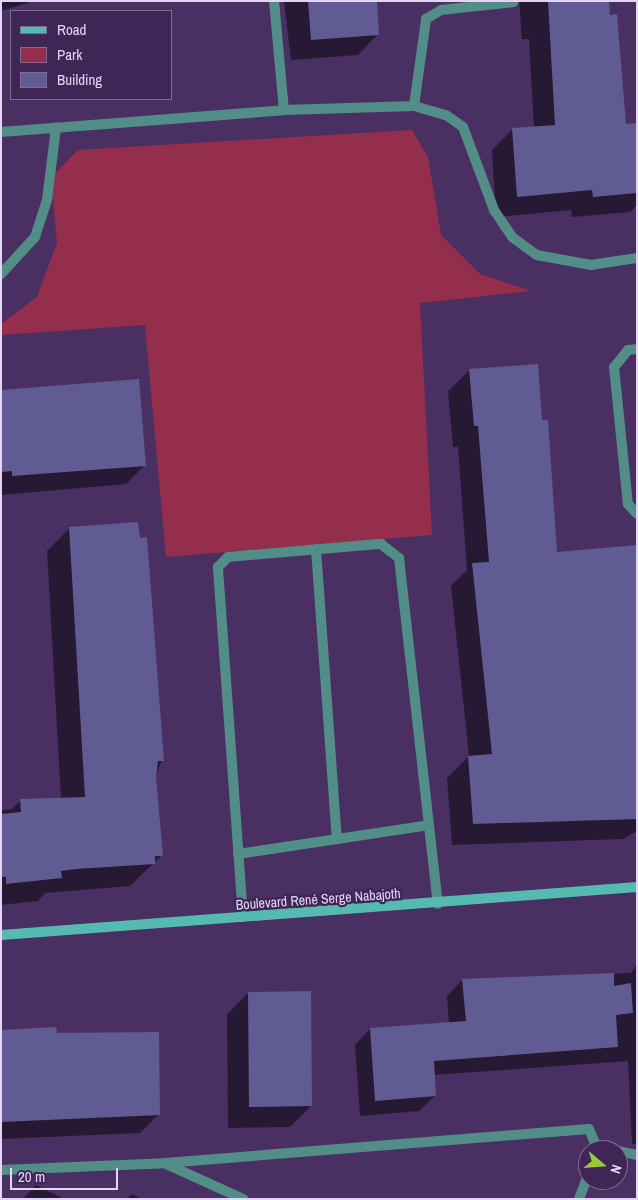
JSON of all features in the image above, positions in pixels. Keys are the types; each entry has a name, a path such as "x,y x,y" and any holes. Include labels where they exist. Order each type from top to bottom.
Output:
{"street":[{"path":"274,1 284,110"},
{"path":"414,106 426,19 441,10 514,2"},
{"path":"1,132 284,110 414,106 446,115 462,127 494,210 512,237 537,255 591,265 637,258"},
{"path":"1,274 35,237 47,200 56,128"},
{"path":"637,349 628,350 614,367 628,504 637,514"},
{"path":"244,917 218,567 228,557 316,548 381,544 399,558 438,904"},
{"path":"316,548 337,839"},
{"path":"238,854 429,825"},
{"name":"Boulevard René Serge Nabajoth","path":"1,935 438,904 637,887"},
{"path":"1,1170 165,1164 589,1129 594,1140"},
{"path":"165,1164 243,1199"}],"green space":[{"path":"412,130 428,157 441,235 480,274 531,291 420,303 432,535 166,557 145,325 1,335 1,324 37,297 57,243 51,178 78,150"}],"building":[{"path":"308,1 377,1 379,35 311,40"},
{"path":"548,1 609,1 610,15 617,14 626,124 637,123 637,193 593,197 592,190 517,197 512,128 555,125"},
{"path":"538,364 542,420 548,420 557,552 637,545 637,819 473,824 468,756 492,754 472,563 489,562 478,426 474,426 469,369"},
{"path":"139,379 146,466 12,476 12,471 1,472 1,390"},
{"path":"138,522 140,538 147,537 164,761 158,761 156,777 163,856 155,856 155,864 61,871 62,878 6,884 6,877 1,877 1,814 21,812 20,799 85,797 69,527"},
{"path":"614,973 614,986 631,983 633,1013 616,1015 618,1047 434,1061 436,1096 375,1101 370,1028 466,1021 462,979"},
{"path":"311,991 312,1106 249,1107 248,992"},
{"path":"56,1027 57,1033 159,1032 160,1115 1,1122 1,1030"}]}
